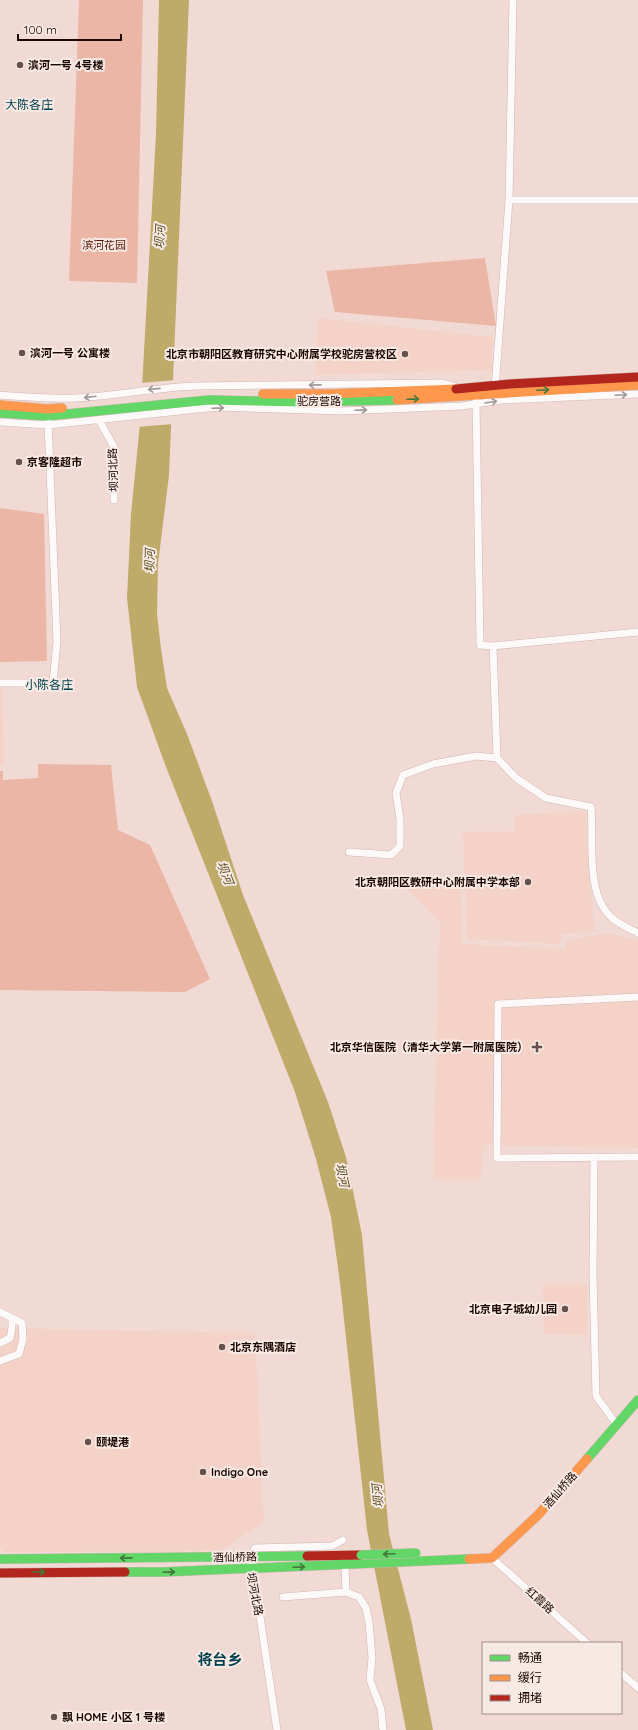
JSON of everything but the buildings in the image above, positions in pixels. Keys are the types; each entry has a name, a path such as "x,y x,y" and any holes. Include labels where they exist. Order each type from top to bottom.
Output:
{"street":[{"path":"495,389 509,200 513,0"},
{"path":"509,200 638,200"},
{"name":"驼房营路","path":"179,400 301,402 476,400 495,389 638,377"},
{"path":"0,395 46,399 78,398 179,386 442,382 465,389"},
{"name":"驼房营路","path":"0,413 47,417 128,409 222,394 329,394 638,385"},
{"path":"0,422 47,417 100,420 128,409 179,412 217,408 341,411 476,400 638,394"},
{"path":"0,683 53,683 57,641 46,399"},
{"path":"476,400 480,645 493,646 638,632"},
{"name":"驼房营路","path":"0,405 47,417"},
{"name":"坝河北路","path":"100,420 114,447 114,500"},
{"path":"493,646 497,758"},
{"path":"350,852 390,855 400,846 400,819 396,794 403,774 433,764 476,756 497,758 516,778 546,798 591,807 591,861 597,895 611,917 638,933"},
{"path":"638,997 498,1004 497,1158 594,1156 638,1157"},
{"path":"594,1156 593,1276 596,1396 617,1424"},
{"path":"0,1312 22,1323 22,1339 18,1354 0,1361"},
{"path":"0,1343 10,1338 12,1318"},
{"name":"酒仙桥路","path":"0,1560 251,1556 361,1559 492,1558 538,1515 638,1400"},
{"name":"坝河北路","path":"277,1730 255,1585 250,1569 251,1556 255,1548 332,1546 343,1540"},
{"name":"红霞路","path":"492,1558 586,1642"},
{"name":"酒仙桥路","path":"0,1572 163,1572 345,1566 361,1559"},
{"path":"345,1566 346,1592"},
{"path":"283,1597 346,1592 359,1597 366,1608 372,1658 370,1680 381,1709 383,1730"},
{"path":"622,1674 638,1688"}],"shaded area":[{"name":"北京市朝阳区教育研究中心附属学校驼房营校区","path":"318,318 493,337 492,370 316,375"},
{"path":"0,690 2,690 4,765 0,765"},
{"name":"北京朝阳区教研中心附属中学本部","path":"585,811 594,932 561,934 560,944 467,939 463,832 515,831 514,815"},
{"name":"北京华信医院（清华大学第一附属医院）","path":"408,878 460,878 463,944 565,949 566,940 608,933 638,941 638,1148 484,1145 480,1179 433,1179 439,944 441,924 408,889"},
{"name":"北京电子城幼儿园","path":"543,1285 587,1285 587,1335 544,1334"},
{"name":"颐堤港","path":"0,1328 255,1333 264,1522 220,1551 4,1552 0,1548"}],"green space":[{"name":"滨河花园","path":"79,0 143,0 137,283 69,281"},
{"path":"485,258 496,326 335,312 326,271"},
{"path":"0,508 44,514 47,661 0,662"},
{"path":"38,764 111,765 118,830 150,845 210,979 185,992 0,990 0,771 3,771 3,780 38,778"}],"water":[{"name":"坝河","path":"159,0 189,0 169,475 158,564 157,614 167,688 187,734 212,801 243,895 328,1102 346,1157 362,1235 389,1534 411,1619 433,1730 406,1730 367,1530 340,1283 331,1217 316,1159 295,1092 166,767 137,687 127,598 131,514 140,424 156,134"}],"pier":[{"path":"175,380 173,424 137,427 140,383"}],"traffic: fast":[{"path":"0,413 47,416 209,400 301,402 397,400"},
{"path":"587,1459 638,1400"},
{"path":"361,1555 416,1553"},
{"path":"0,1559 307,1556"},
{"path":"125,1572 163,1572 469,1559"}],"traffic: slow":[{"path":"397,400 638,385"},
{"path":"263,394 329,394 456,389"},
{"path":"0,405 47,409 62,408"},
{"path":"469,1559 492,1558 538,1515 587,1459"}],"traffic: jam":[{"path":"456,389 510,384 638,377"},
{"path":"307,1556 361,1555"},
{"path":"0,1573 125,1572"}],"place":[{"name":"滨河一号 4号楼","path":"20,65"},
{"name":"滨河一号 公寓楼","path":"22,353"},
{"name":"北京市朝阳区教育研究中心附属学校驼房营校区","path":"405,354"},
{"name":"京客隆超市","path":"19,462"},
{"name":"北京朝阳区教研中心附属中学本部","path":"528,882"},
{"name":"北京华信医院（清华大学第一附属医院）","path":"537,1047"},
{"name":"北京电子城幼儿园","path":"565,1309"},
{"name":"北京东隅酒店","path":"222,1347"},
{"name":"颐堤港","path":"88,1442"},
{"name":"Indigo One","path":"203,1472"},
{"name":"飘 HOME 小区 1 号楼","path":"54,1717"}],"district":[{"name":"大陈各庄","path":"29,105"},
{"name":"小陈各庄","path":"49,685"},
{"name":"将台乡","path":"220,1660"}]}
